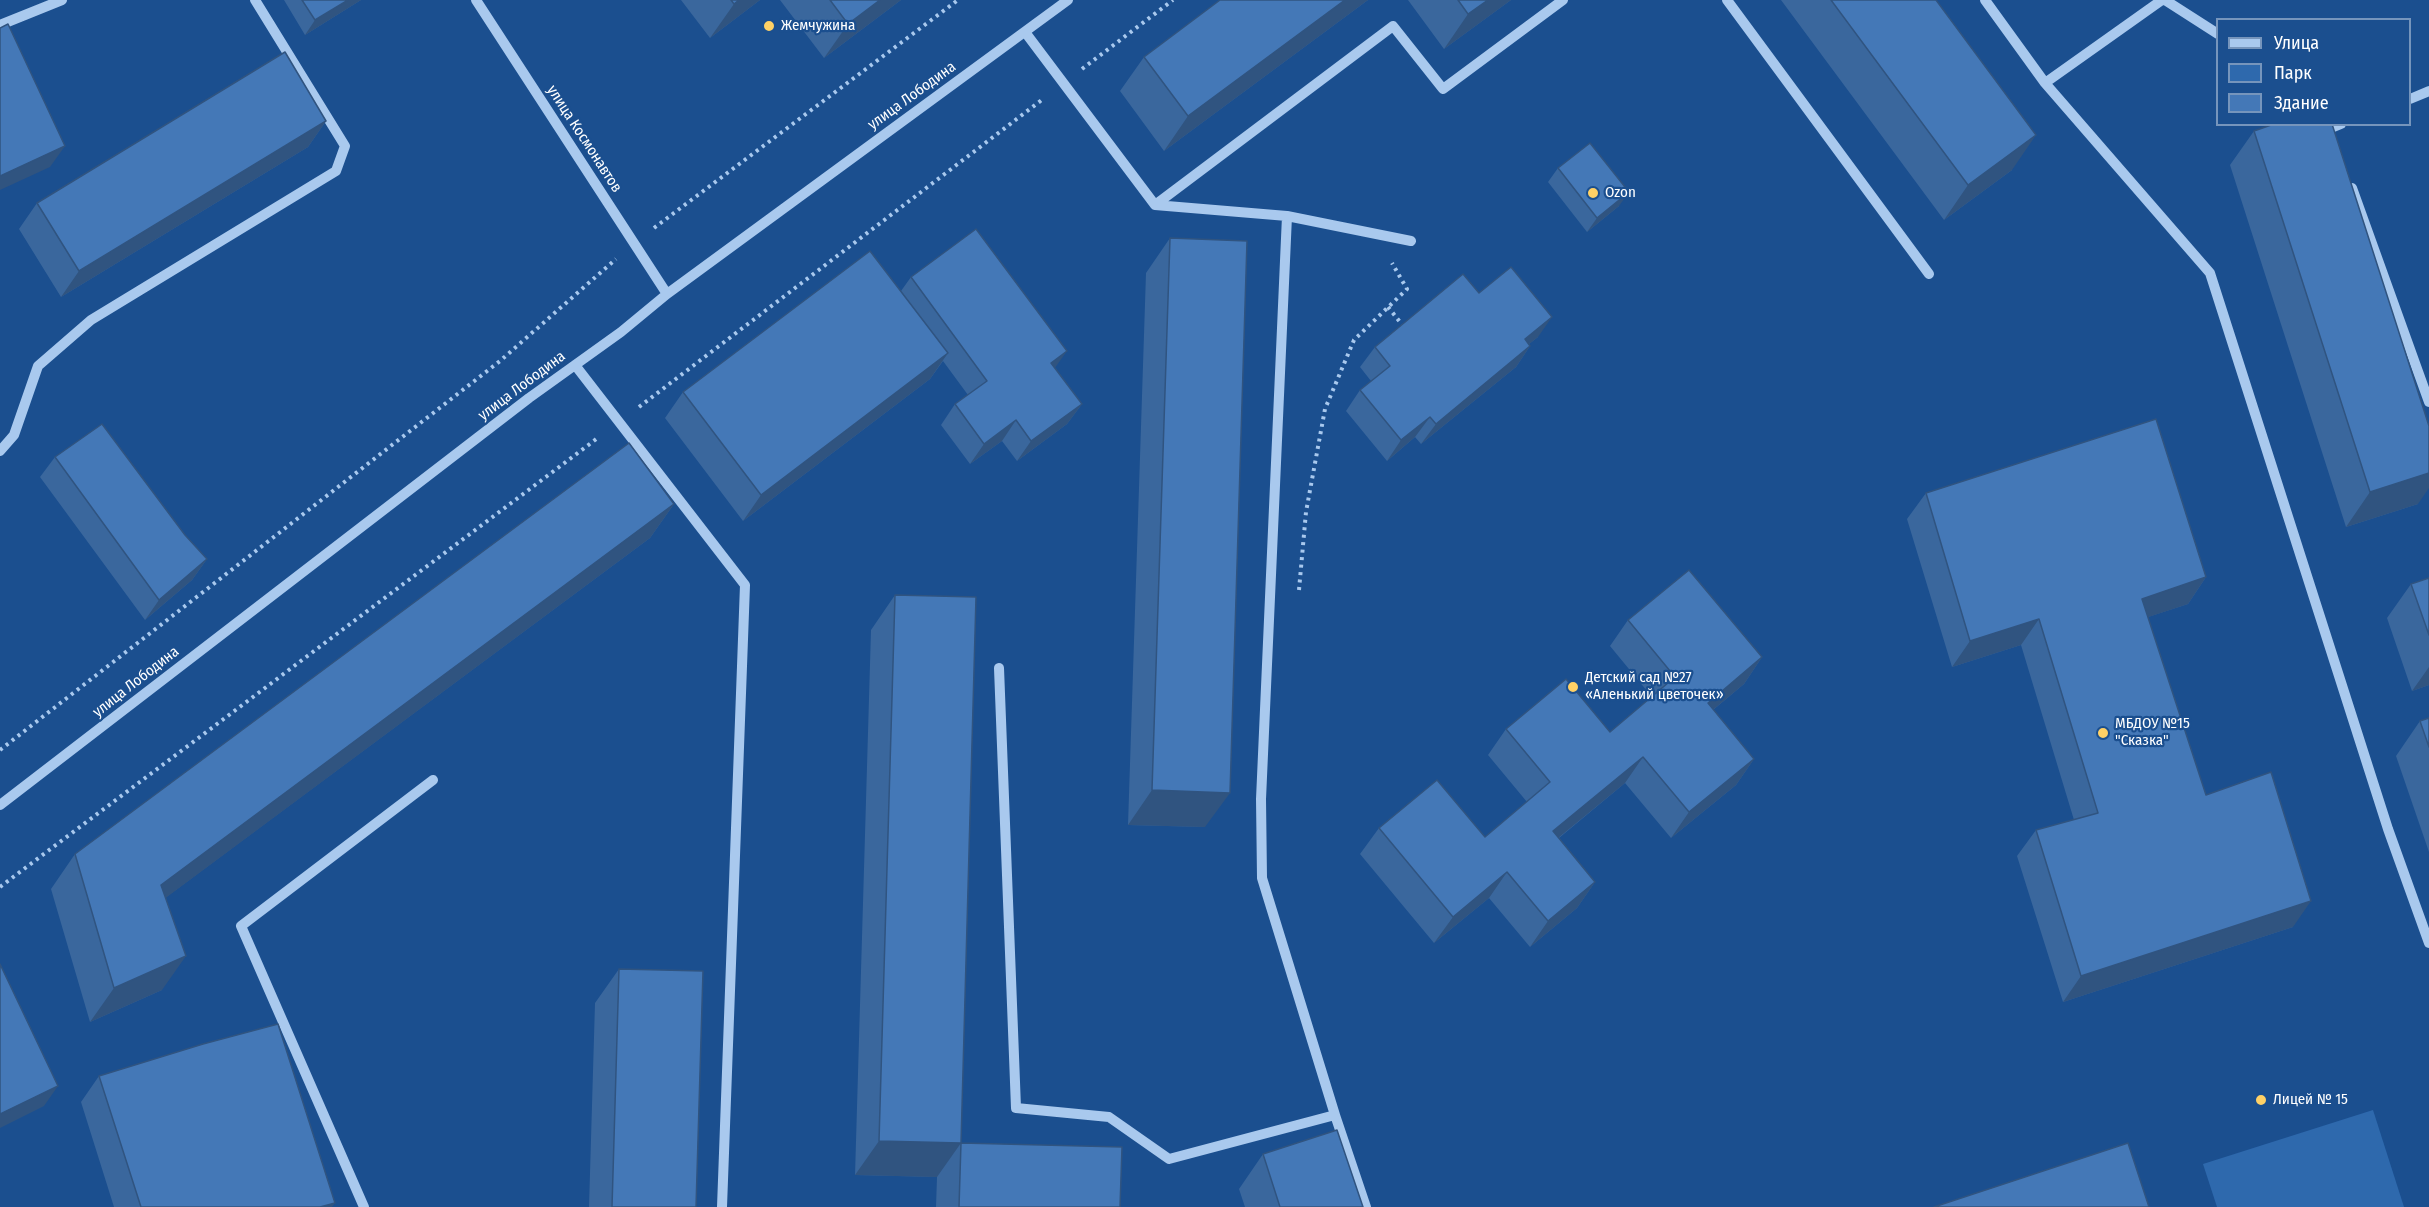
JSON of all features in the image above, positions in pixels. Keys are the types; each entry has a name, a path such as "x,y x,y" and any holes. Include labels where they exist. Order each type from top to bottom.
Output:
{"street":[{"path":"0,25 62,0"},
{"path":"0,451 14,435 38,366 92,320 336,171 345,146 255,0"},
{"name":"улица Космонавтов","path":"476,0 667,294"},
{"name":"улица Лободина","path":"0,805 520,405 621,332 667,294 1068,0"},
{"path":"1155,205 1393,26 1443,89 1563,0"},
{"path":"1727,0 1929,274"},
{"path":"1985,0 2044,83 2210,273 2388,829 2429,943"},
{"path":"2044,83 2164,0 2216,33"},
{"path":"1025,32 1155,205 1287,216 1411,241"},
{"path":"2411,98 2429,91"},
{"path":"2349,178 2429,402"},
{"path":"1287,216 1261,799 1262,878 1335,1115 1366,1207"},
{"path":"575,365 745,585 722,1207"},
{"path":"999,668 1016,1108 1109,1117 1168,1159 1335,1115"},
{"path":"363,1207 241,926 433,780"}],"path":[{"path":"0,750 500,361 634,243 958,0"},
{"path":"0,887 619,422 1173,0"},
{"path":"1299,595 1306,512 1325,409 1354,340 1407,289 1376,234"},
{"path":"1388,307 1406,329"}],"green space":[{"path":"2373,1110 2404,1207 2217,1207 2203,1164"}],"building":[{"path":"302,0 348,0 315,20"},
{"path":"830,0 880,0 848,24"},
{"path":"1220,0 1345,0 1188,116 1144,57"},
{"path":"1458,0 1488,0 1468,14"},
{"path":"1831,0 1936,0 2036,135 1968,185"},
{"path":"8,24 65,146 0,176 0,28"},
{"path":"285,52 326,121 79,271 37,203"},
{"path":"2268,126 2333,126 2429,426 2429,473 2370,492 2254,131"},
{"path":"1590,143 1629,192 1597,218 1558,168"},
{"path":"976,229 1067,351 1051,363 1082,404 1031,441 1016,420 984,444 955,404 987,381 911,277"},
{"path":"1170,238 1247,241 1230,793 1152,790"},
{"path":"870,251 948,353 761,495 683,392"},
{"path":"1511,267 1552,317 1525,339 1530,346 1436,424 1430,417 1401,440 1360,390 1390,366 1375,347 1463,274 1479,293"},
{"name":"МБДОУ №15 \"Сказка\"","path":"2156,419 2206,577 2142,599 2206,795 2271,772 2311,901 2081,976 2036,830 2098,813 2039,619 1970,641 1926,493"},
{"path":"102,424 185,535 207,559 159,600 55,457"},
{"path":"629,443 674,504 161,885 186,956 114,988 75,854"},
{"path":"1689,570 1762,657 1708,703 1754,759 1689,812 1643,757 1553,831 1595,882 1548,921 1507,872 1453,917 1379,828 1437,780 1485,837 1550,782 1506,729 1566,679 1610,732 1675,677 1628,620"},
{"path":"2429,578 2429,635 2411,584"},
{"path":"895,595 976,597 961,1143 879,1141"},
{"path":"2429,718 2429,747 2420,721"},
{"path":"0,964 58,1086 0,1114"},
{"path":"619,969 703,971 696,1207 612,1207"},
{"path":"278,1024 335,1203 320,1207 141,1207 99,1076"},
{"path":"1337,1130 1363,1207 1280,1207 1263,1154"},
{"path":"961,1143 1122,1147 1120,1207 959,1207"},
{"path":"2128,1143 2149,1207 1934,1207"}],"place":[{"name":"Жемчужина","path":"769,26"},
{"name":"Ozon","path":"1593,193"},
{"name":"Детский сад №27 «Аленький цветочек»","path":"1573,687"},
{"name":"МБДОУ №15 \"Сказка\"","path":"2103,733"},
{"name":"Лицей № 15","path":"2261,1100"}]}
